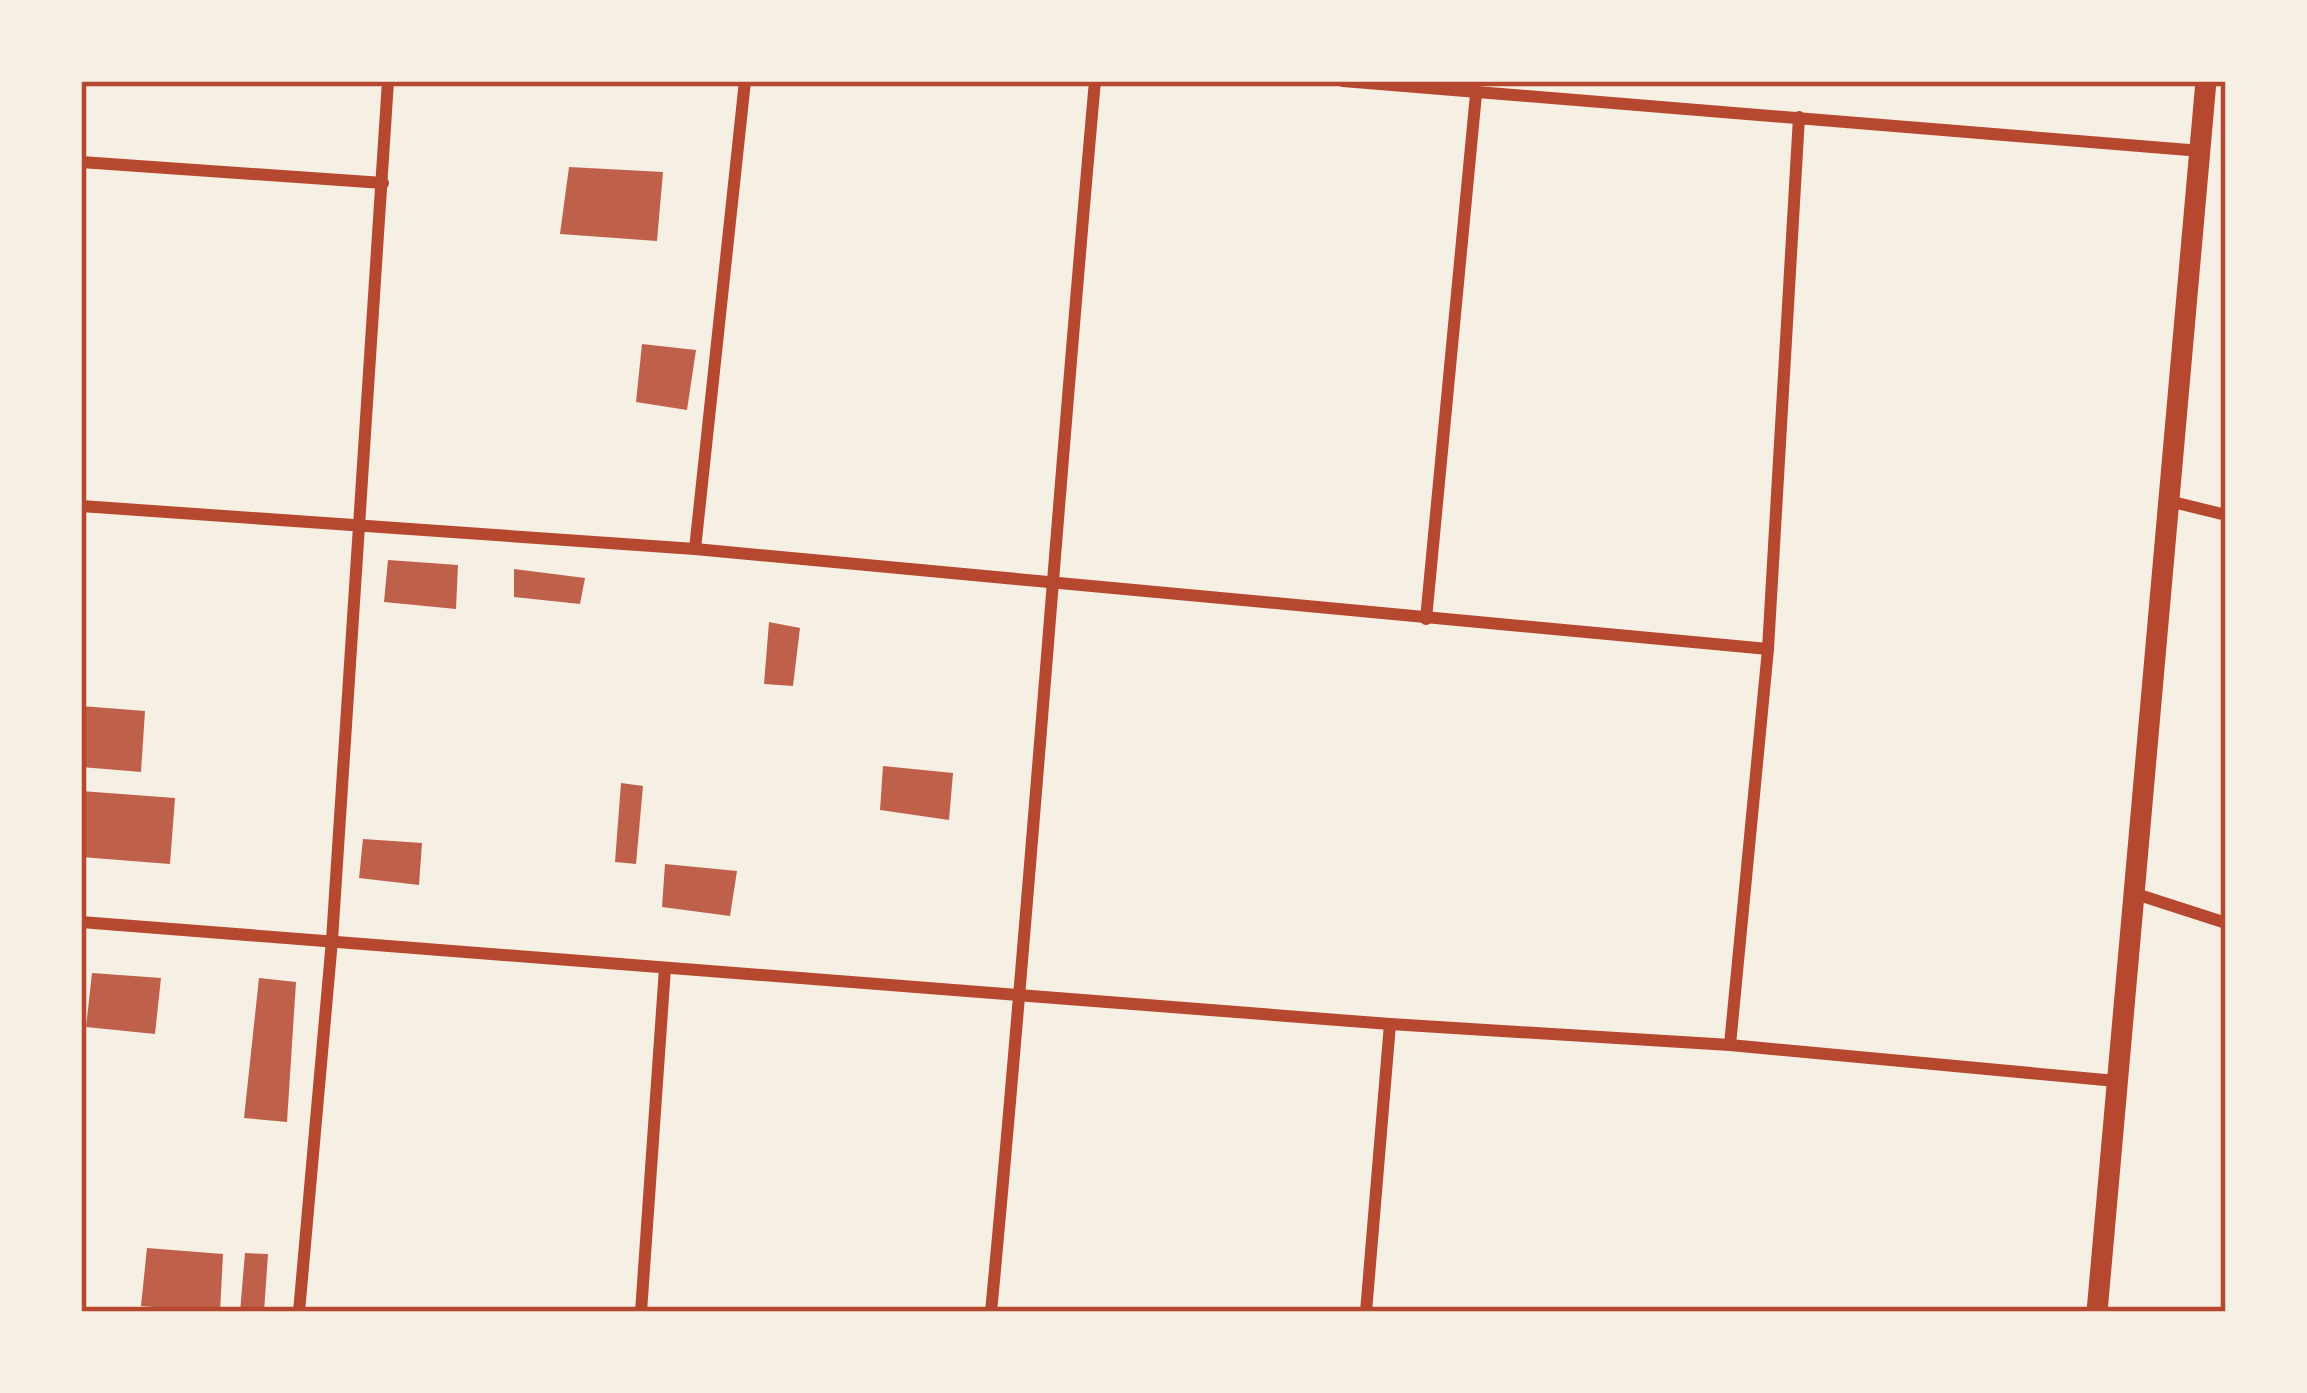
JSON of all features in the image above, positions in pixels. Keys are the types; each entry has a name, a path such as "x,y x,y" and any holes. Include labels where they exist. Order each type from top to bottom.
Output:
{"street":[{"path":"299,1312 362,526 388,81"},
{"path":"695,549 745,81"},
{"path":"991,1312 1022,996 1050,583 1095,81"},
{"path":"1343,81 2201,151"},
{"path":"2097,1312 2206,81"},
{"path":"1426,619 1476,94"},
{"path":"1730,1046 1768,649 1799,118"},
{"path":"81,162 383,183"},
{"path":"2169,501 2226,515"},
{"path":"81,506 695,549 1768,649"},
{"path":"2133,893 2226,923"},
{"path":"81,922 1730,1046 2116,1081"},
{"path":"641,1312 665,968"},
{"path":"1366,1312 1390,1024"}],"building":[{"path":"569,167 663,172 657,241 560,234"},
{"path":"642,344 696,350 687,410 636,402"},
{"path":"388,560 458,565 456,609 384,602"},
{"path":"514,569 585,578 580,604 514,597"},
{"path":"769,622 800,628 793,686 764,684"},
{"path":"81,706 145,711 141,772 81,767"},
{"path":"883,766 953,773 949,820 880,810"},
{"path":"621,783 643,786 636,864 615,862"},
{"path":"81,791 175,798 170,864 81,857"},
{"path":"363,839 422,843 419,885 359,878"},
{"path":"665,864 737,871 730,916 662,907"},
{"path":"92,973 161,978 155,1034 86,1027"},
{"path":"259,978 296,982 287,1122 244,1118"},
{"path":"147,1248 223,1254 220,1312 141,1306"},
{"path":"245,1253 268,1254 264,1312 240,1312"}]}
